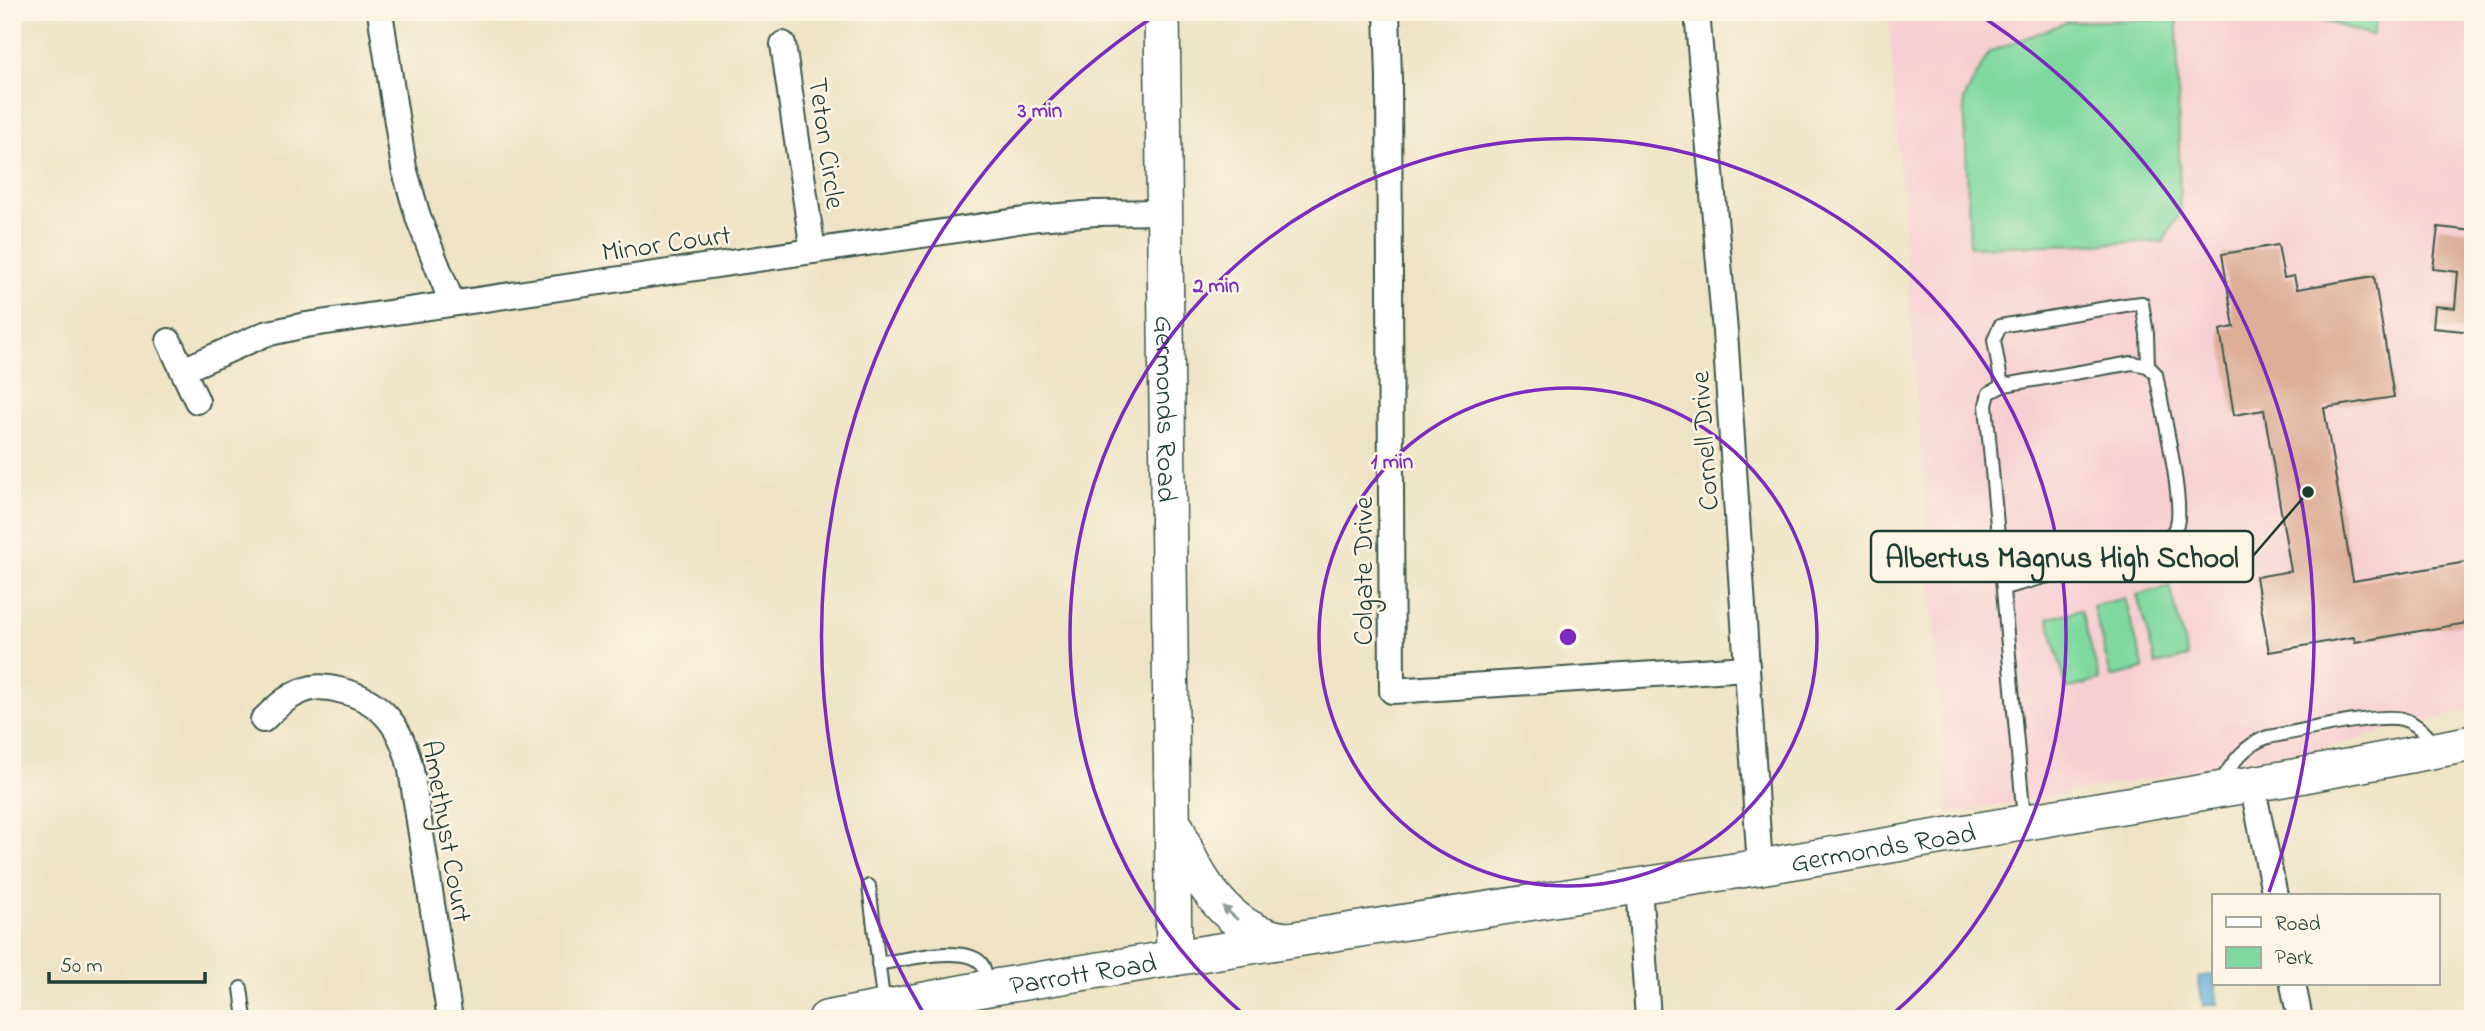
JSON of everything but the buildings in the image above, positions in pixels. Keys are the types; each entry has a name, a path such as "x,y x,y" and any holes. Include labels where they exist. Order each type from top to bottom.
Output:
{"street":[{"path":"380,12 404,168 419,220 452,303"},
{"name":"Germonds Road","path":"1162,12 1174,958 1760,867 2252,784 2473,743"},
{"name":"Colgate Drive","path":"1387,12 1392,691 1747,668"},
{"name":"Cornell Drive","path":"1697,12 1725,332 1760,867"},
{"name":"Teton Circle","path":"783,44 813,251"},
{"name":"Minor Court","path":"183,370 251,339 278,330 1038,218 1095,213 1166,212"},
{"path":"169,341 197,401"},
{"name":"Amethyst Court","path":"263,720 289,698 313,688 325,687 363,699 385,714 400,733 411,770 450,1019"},
{"path":"2252,784 2275,894"},
{"name":"Germonds Road","path":"1170,808 1191,862 1214,897 1233,916 1253,930 1273,938 1290,940"},
{"path":"1639,886 1648,1019"},
{"name":"Parrott Road","path":"827,1019 988,988 1174,958"},
{"path":"2292,986 2300,1019"}],"lane":[{"path":"2002,386 1994,340 2000,326 2125,305 2142,303 2148,366"},
{"path":"2004,588 2155,547 2174,531 2179,507 2156,374 2148,366 2132,363 2002,386 1989,393 1986,405 2024,822"},
{"path":"2216,790 2237,758 2267,737 2392,718 2418,727 2438,748"},
{"path":"869,886 884,1008"},
{"path":"878,964 957,953 980,961 985,969 988,988"},
{"path":"241,988 245,1019"}],"shaded area":[{"path":"1888,12 2473,12 2473,709 2328,747 1948,814"}],"green space":[{"path":"2296,12 2379,12 2372,36"},
{"path":"2177,19 2180,213 2163,242 1970,247 1964,99 1989,52 2067,22"},
{"path":"2170,586 2188,657 2156,665 2137,595"},
{"path":"2125,598 2144,669 2111,677 2093,606"},
{"path":"2081,610 2100,680 2067,689 2048,618"}],"water":[{"path":"2212,974 2212,986 2215,986 2218,1004 2203,1006 2198,977"}],"place":[{"name":"Albertus Magnus High School","path":"2308,492"}]}
